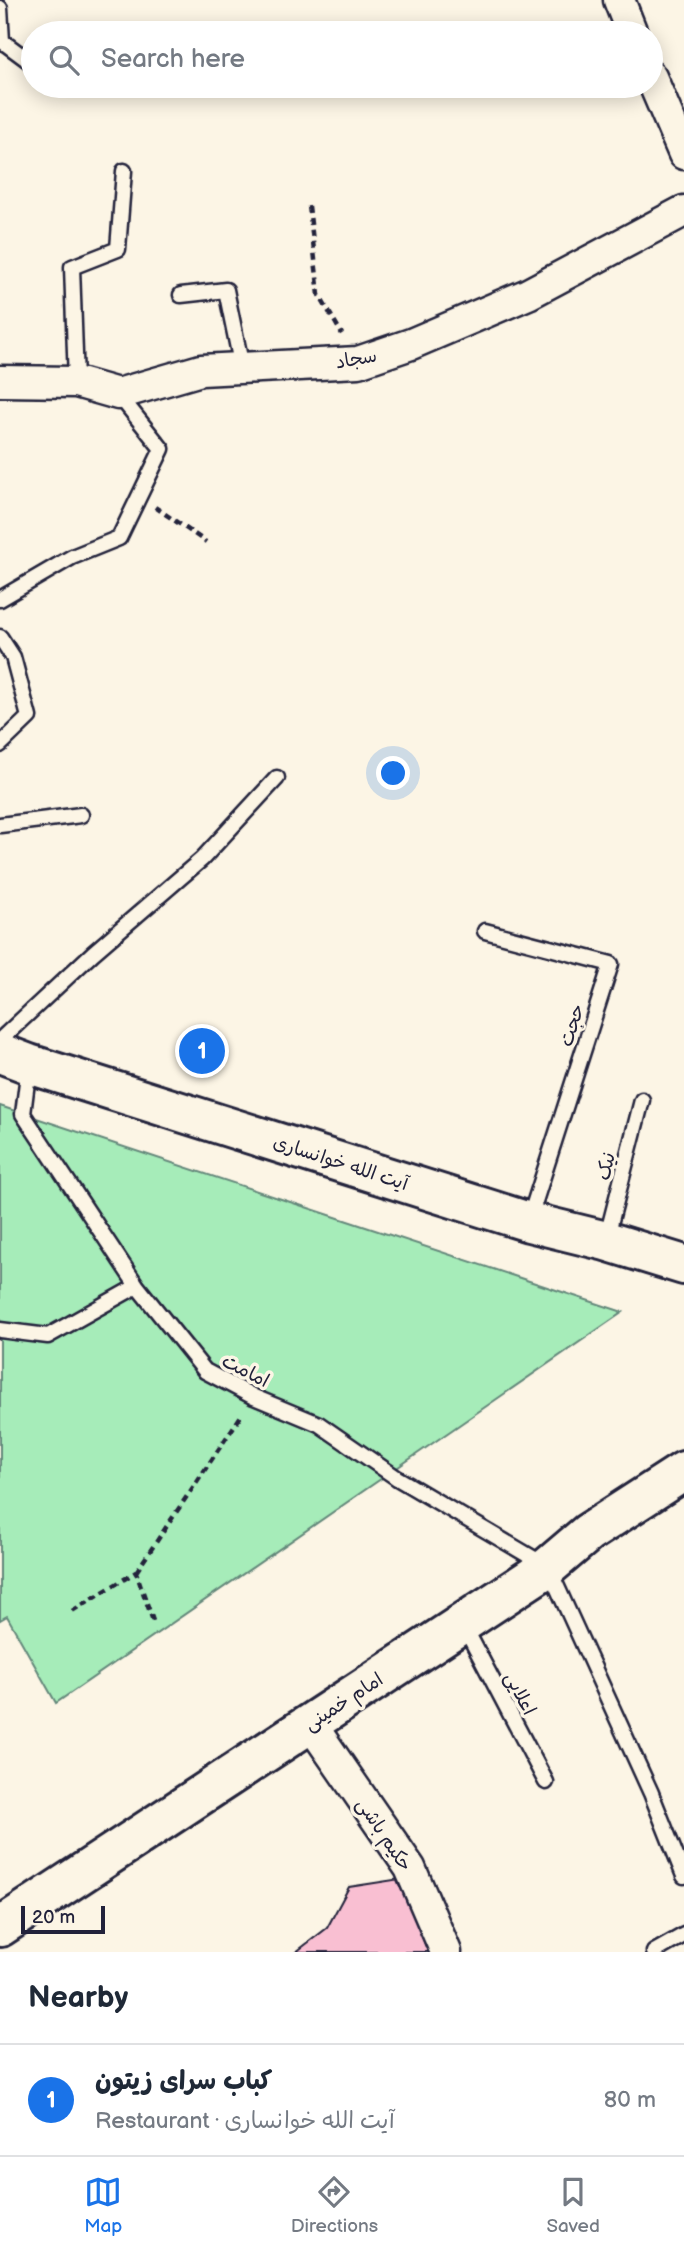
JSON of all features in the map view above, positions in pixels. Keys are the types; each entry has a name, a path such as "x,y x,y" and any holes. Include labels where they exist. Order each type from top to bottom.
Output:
{"main road":[{"name":"آیت الله خوانساری","path":"14,1059 528,1222 606,1241 684,1265"},
{"name":"امام خمینی","path":"0,1927 548,1567 588,1533 684,1471"}],"street":[{"path":"619,0 627,21"},
{"path":"660,98 684,154"},
{"name":"سجاد","path":"118,394 201,370 358,362 411,344 528,294 684,211"},
{"path":"0,381 76,382 118,394"},
{"name":"حکیم باشی","path":"310,1723 410,1868 446,1952"}],"lane":[{"path":"0,8 2,41 21,55"},
{"path":"76,382 72,267 118,249 124,171"},
{"path":"181,295 226,290 242,368"},
{"path":"0,599 72,557 120,538 162,449 118,394"},
{"path":"0,637 13,657 29,717 0,745"},
{"path":"0,1040 93,953 202,859 277,778"},
{"path":"0,825 81,815"},
{"name":"حجت","path":"485,931 611,964 528,1222"},
{"name":"امامت","path":"14,1059 23,1115 137,1286 205,1371 254,1397 319,1424 397,1478 548,1567"},
{"name":"نیک","path":"606,1241 642,1100"},
{"path":"0,1330 48,1336 137,1286"},
{"path":"548,1567 651,1793 684,1876"},
{"name":"اعلایی","path":"463,1622 546,1782"},
{"path":"654,1952 684,1935"}],"path":[{"path":"309,206 319,295 358,362"},
{"path":"139,496 206,542"},
{"path":"72,1611 136,1572 254,1397"},
{"path":"136,1572 153,1621"}],"green space":[{"path":"0,1106 623,1312 56,1703 7,1616 0,1620"}],"building":[{"path":"400,1879 428,1952 296,1952 327,1928 349,1887"}],"place":[{"name":"کباب سرای زیتون","path":"202,1051"}]}
